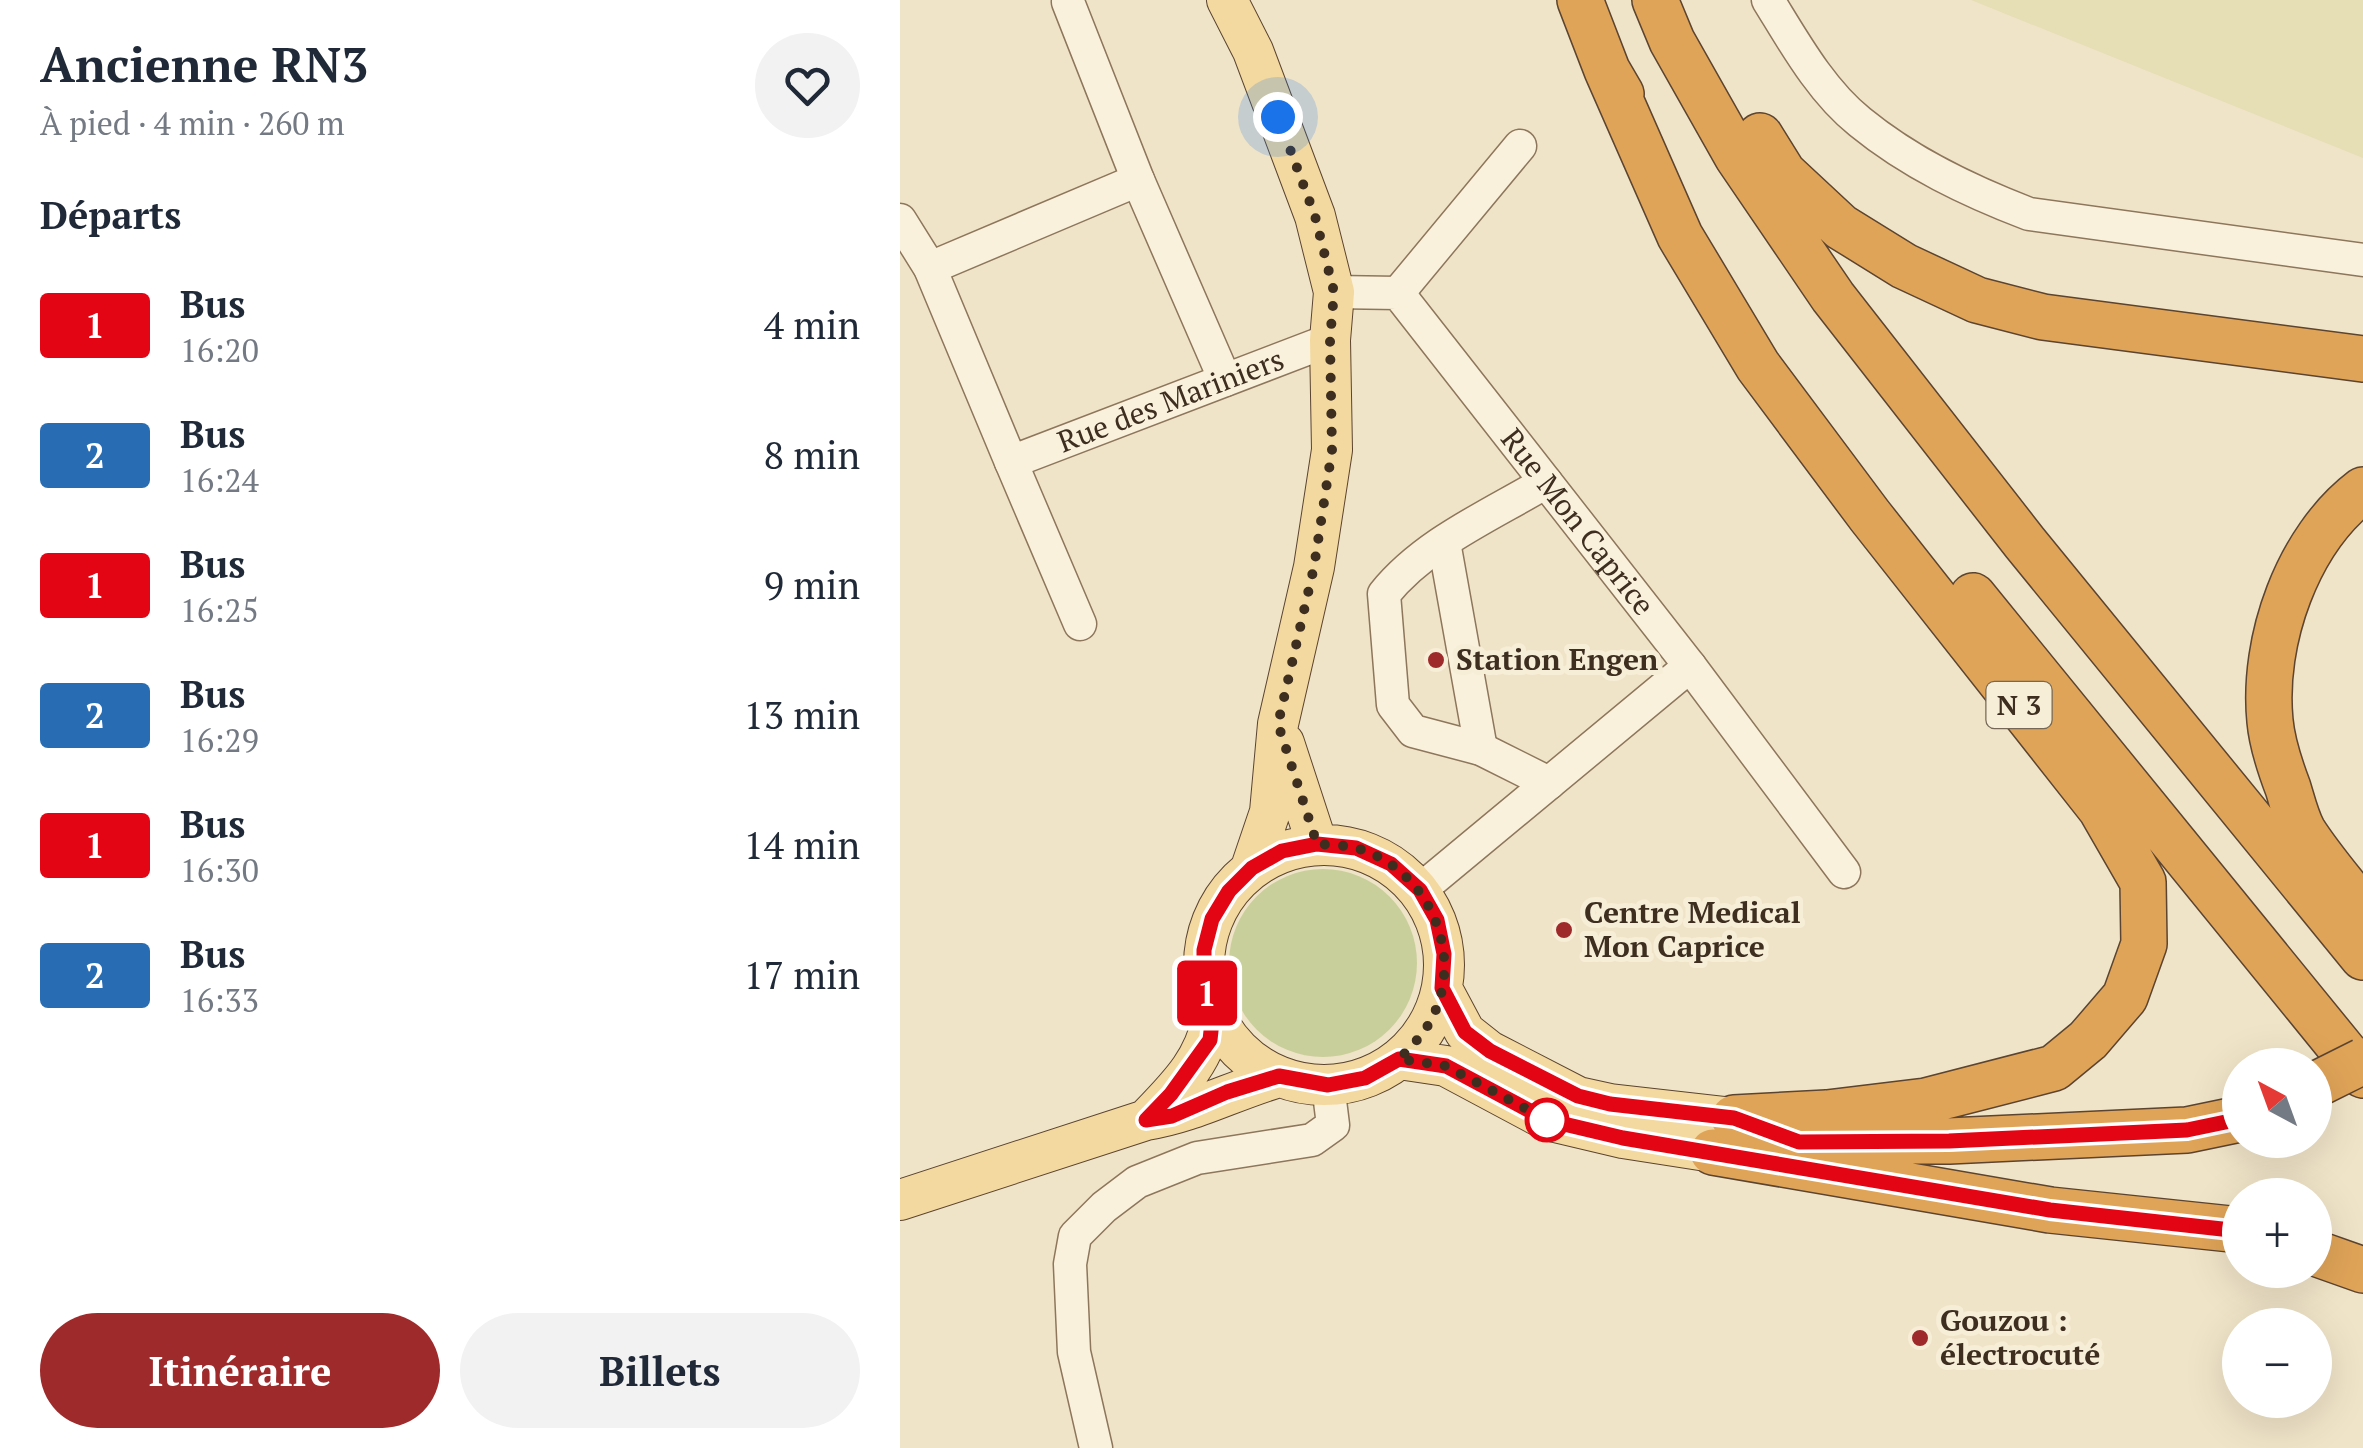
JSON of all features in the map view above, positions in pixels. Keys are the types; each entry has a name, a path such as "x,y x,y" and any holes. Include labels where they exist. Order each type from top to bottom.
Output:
{"highway":[{"name":"N 3","path":"1580,0 1680,236 1758,366 1882,531 2102,809 2143,882 2144,944 2125,997 2088,1040 2054,1068 1926,1101 1827,1113 1723,1135"},
{"path":"1655,0 1672,41 1737,156 1833,297 2025,543 2363,957"},
{"path":"1684,0 1700,37 1783,173 1841,227 1904,266 1977,300 2043,317 2363,360"},
{"name":"N 3","path":"1607,70 1677,193 1782,350 1988,616 2363,1076"},
{"path":"2363,490 2305,555 2280,619 2269,671 2270,724 2302,829 2363,910"},
{"path":"2332,1076 2363,1061"},
{"name":"N 3","path":"1723,1135 1799,1142 1949,1141 2187,1130 2222,1123"},
{"name":"N 3","path":"1723,1135 2050,1210 2222,1228"},
{"path":"2332,1259 2363,1270"}],"main road":[{"path":"1227,0 1253,51 1315,216 1334,292 1330,340 1332,450 1314,567 1278,724 1270,812 1252,868"},
{"path":"1278,724 1317,844"},
{"path":"1317,844 1356,848 1391,864 1420,890 1437,920 1444,954 1442,988 1434,1015 1418,1039 1399,1059 1365,1078 1328,1085 1279,1076 1251,1062 1229,1040 1213,1013 1204,982 1204,950 1212,919 1229,891 1252,868 1282,851 1317,844"},
{"name":"N 3","path":"1442,988 1465,1032 1490,1051 1578,1096 1723,1135"},
{"path":"1146,1120 1171,1094 1210,1040 1213,1013"},
{"name":"N 3","path":"1399,1059 1446,1066 1547,1120 1623,1138 1723,1135"},
{"path":"900,1200 1146,1120 1172,1116 1227,1092 1279,1076"}],"street":[{"path":"1768,0 1807,63 1858,121 1918,162 1983,196 2028,214 2363,260"},
{"path":"1068,2 1138,180 1225,380"},
{"path":"1334,292 1398,293 1520,146"},
{"path":"930,268 1138,180"},
{"path":"900,220 930,268 1080,624"},
{"name":"Rue Mon Caprice","path":"1398,293 1690,666 1844,872"},
{"name":"Rue des Mariniers","path":"1012,462 1330,340"},
{"path":"1546,482 1444,542 1400,574 1384,594 1393,705 1413,730 1482,750 1550,783"},
{"path":"1444,542 1482,750"},
{"path":"1420,890 1690,666"},
{"path":"1096,1448 1074,1352 1070,1264 1076,1236 1104,1207 1138,1182 1197,1158 1312,1140 1324,1134 1333,1124 1328,1085"}],"shaded area":[{"path":"1971,0 2363,0 2363,158"}],"green space":[{"path":"1323,869 1359,876 1390,896 1410,927 1417,963 1410,999 1390,1030 1359,1050 1323,1057 1287,1050 1256,1030 1236,999 1229,963 1236,927 1256,896 1287,876"}],"bus line":[{"name":"1","path":"2222,1125 2187,1130 1949,1141 1799,1142 1734,1118 1610,1104 1578,1096 1490,1051 1465,1032 1442,988 1444,954 1437,920 1420,890 1391,864 1356,848 1317,844 1282,851 1252,868 1229,891 1212,919 1204,950 1204,982 1213,1013 1210,1040 1192,1068 1146,1120 1172,1116 1227,1092 1279,1076 1328,1085 1365,1078 1399,1059 1446,1066 1547,1120 1623,1138 2050,1210 2222,1229"}],"place":[{"name":"Station Engen","path":"1436,660"},
{"name":"Centre Medical Mon Caprice","path":"1564,930"},
{"name":"Gouzou : électrocuté","path":"1920,1338"}],"route":[{"path":"1278,117 1315,216 1334,292 1330,340 1332,450 1314,567 1278,724 1317,844 1356,848 1391,864 1420,890 1437,920 1444,954 1442,988 1434,1015 1399,1059 1446,1066 1547,1120"}]}
